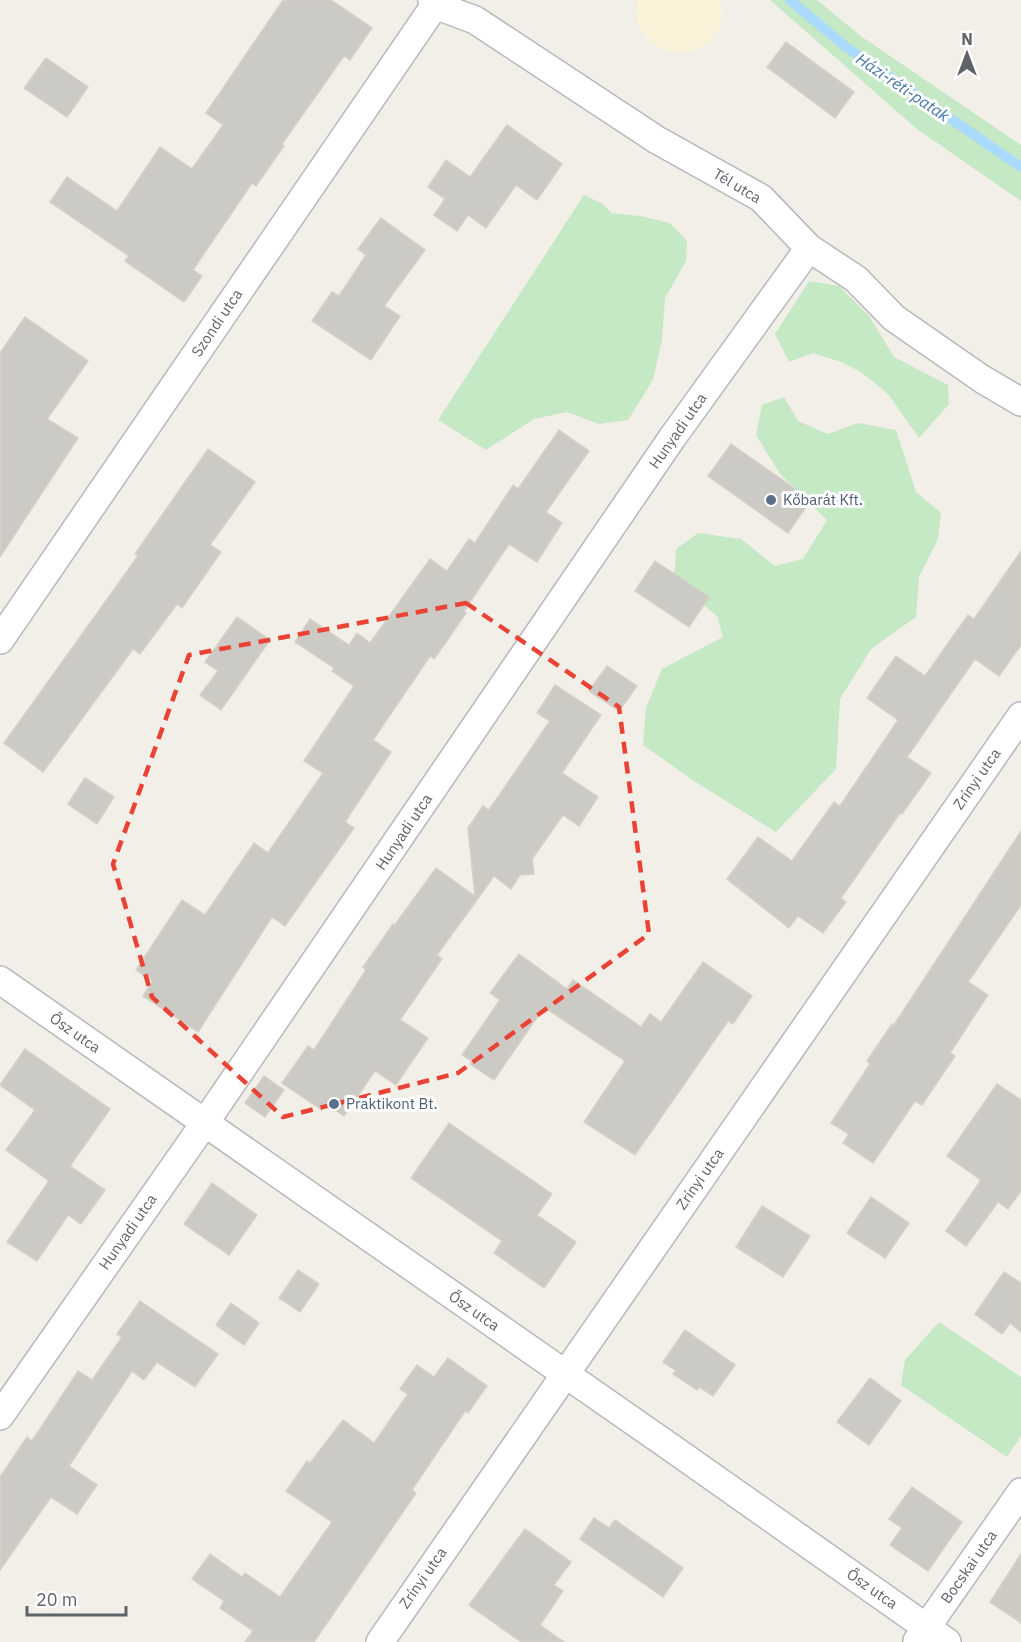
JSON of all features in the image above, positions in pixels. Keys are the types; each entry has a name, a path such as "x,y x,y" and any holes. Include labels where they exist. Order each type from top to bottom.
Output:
{"street":[{"name":"Tél utca","path":"434,3 475,20 657,140 761,198 809,248 855,279 894,318 981,379 1021,402"},
{"name":"Szondi utca","path":"0,640 434,3"},
{"name":"Hunyadi utca","path":"0,1416 204,1124 672,438 809,248"},
{"name":"Zrínyi utca","path":"380,1642 1021,716"},
{"name":"Ősz utca","path":"0,980 565,1374 930,1637"},
{"name":"Bocskai utca","path":"930,1637 1021,1492"}],"highlighted area":[{"path":"466,603 619,707 649,934 458,1073 283,1117 152,997 113,864 189,655"}],"green space":[{"path":"770,0 817,0 862,37 1021,145 1021,201 917,129"},
{"path":"584,195 601,203 612,213 640,216 670,223 687,241 686,261 665,298 662,339 653,380 628,420 599,424 567,412 534,419 486,450 438,420"},
{"path":"809,281 839,286 869,316 894,357 948,385 949,404 919,438 888,394 861,372 841,362 813,353 789,362 775,334"},
{"path":"784,397 798,421 828,434 858,423 896,430 916,492 941,513 938,539 919,577 916,617 871,649 840,699 836,769 776,832 694,781 643,745 646,708 662,669 723,637 717,616 674,581 676,549 698,533 741,539 775,566 803,559 827,520 780,474 756,435 762,405"},
{"path":"939,1322 1021,1377 1021,1436 1007,1457 901,1385 905,1360"}],"sand":[{"path":"638,0 721,0 721,23 711,39 698,48 682,52 667,50 653,43 642,32 636,17"}],"building":[{"path":"283,0 331,0 372,28 350,60 344,56 282,144 284,146 256,186 252,183 193,270 202,276 184,302 125,261 129,256 50,202 67,177 117,211 160,147 192,169 223,125 206,113"},
{"path":"786,42 854,92 835,118 767,67"},
{"path":"46,58 88,87 67,117 24,88"},
{"path":"507,125 562,164 537,200 516,185 486,228 468,215 457,231 434,215 445,199 428,187 446,160 470,177"},
{"path":"381,218 425,250 384,306 400,316 371,360 312,321 332,292 339,296 366,255 358,249"},
{"path":"25,317 88,361 47,419 78,438 0,557 0,353"},
{"path":"559,430 589,451 546,512 562,523 537,562 509,544 464,611 466,613 451,635 434,659 430,656 373,740 391,752 345,822 354,828 285,926 272,917 198,1032 143,996 153,981 136,970 182,900 205,915 254,843 268,853 323,773 304,761 354,686 332,671 334,668 295,642 310,619 349,645 357,633 370,643 430,559 447,571 469,539 475,543 513,485 518,489"},
{"path":"731,444 811,500 788,533 708,476"},
{"path":"208,449 255,482 210,545 221,552 182,608 177,604 140,654 133,649 43,772 4,743 138,556 135,554"},
{"path":"1021,551 1021,645 999,676 975,659 907,757 931,773 841,898 846,902 823,933 798,916 789,928 727,879 758,837 792,861 834,802 840,806 898,720 867,698 896,656 925,676 968,615 974,619"},
{"path":"655,561 709,597 689,627 635,591"},
{"path":"237,617 270,640 221,710 200,695 218,671 205,662"},
{"path":"607,666 637,686 619,711 589,691"},
{"path":"555,685 601,715 562,773 598,797 579,826 563,815 532,859 534,874 520,875 511,889 494,876 437,955 442,959 400,1020 428,1038 396,1085 375,1071 344,1116 326,1104 322,1110 282,1083 308,1046 314,1050 366,970 363,967 436,868 475,896 468,828 483,806 489,810 550,721 537,713"},
{"path":"85,778 114,797 97,824 68,804"},
{"path":"1021,831 1021,905 968,982 988,995 950,1053 955,1056 922,1105 915,1101 873,1163 843,1143 849,1134 831,1123 870,1064 867,1061 892,1024 894,1025"},
{"path":"519,954 567,989 573,980 641,1027 650,1014 661,1022 703,962 752,996 733,1024 728,1021 635,1155 584,1122 625,1061 544,1007 494,1080 470,1064 472,1061 462,1055 500,1000 490,993"},
{"path":"25,1049 110,1109 70,1166 105,1190 81,1224 68,1215 37,1261 7,1242 49,1181 6,1150 35,1110 0,1085"},
{"path":"264,1076 284,1090 265,1117 245,1103"},
{"path":"997,1084 1021,1100 1021,1191 1008,1209 998,1202 966,1246 946,1231 981,1180 947,1156"},
{"path":"449,1123 552,1194 537,1215 576,1242 544,1288 494,1253 502,1241 411,1178"},
{"path":"212,1183 257,1215 229,1255 184,1224"},
{"path":"871,1197 909,1223 885,1258 847,1233"},
{"path":"762,1206 810,1236 783,1277 736,1247"},
{"path":"298,1270 319,1284 300,1312 279,1298"},
{"path":"1004,1272 1021,1283 1021,1332 1010,1323 1002,1334 975,1314"},
{"path":"140,1301 218,1354 195,1387 157,1362 144,1380 132,1371 69,1466 97,1485 77,1514 51,1497 0,1570 0,1477 27,1437 32,1441 78,1371 92,1380 122,1337 117,1334"},
{"path":"231,1303 259,1323 244,1345 216,1325"},
{"path":"685,1330 735,1365 713,1396 699,1387 697,1390 673,1374 676,1371 663,1362"},
{"path":"448,1358 487,1386 468,1413 465,1411 412,1490 416,1493 314,1642 245,1642 253,1631 220,1608 224,1601 192,1579 210,1554 242,1577 245,1573 280,1597 332,1522 286,1491 307,1461 310,1463 343,1420 374,1443 408,1394 400,1389 417,1365 434,1377"},
{"path":"870,1378 901,1401 869,1445 837,1422"},
{"path":"912,1487 962,1522 928,1571 890,1545 902,1528 889,1519"},
{"path":"594,1518 609,1528 615,1520 683,1568 663,1597 580,1539"},
{"path":"525,1529 571,1562 554,1585 563,1591 540,1625 564,1642 521,1642 469,1605"},
{"path":"1021,1554 1021,1623 990,1602"}],"waterway":[{"name":"Házi-réti-patak","path":"790,0 846,47 1021,167"}],"place":[{"name":"Kőbarát Kft.","path":"771,500"},
{"name":"Praktikont Bt.","path":"334,1104"}]}
